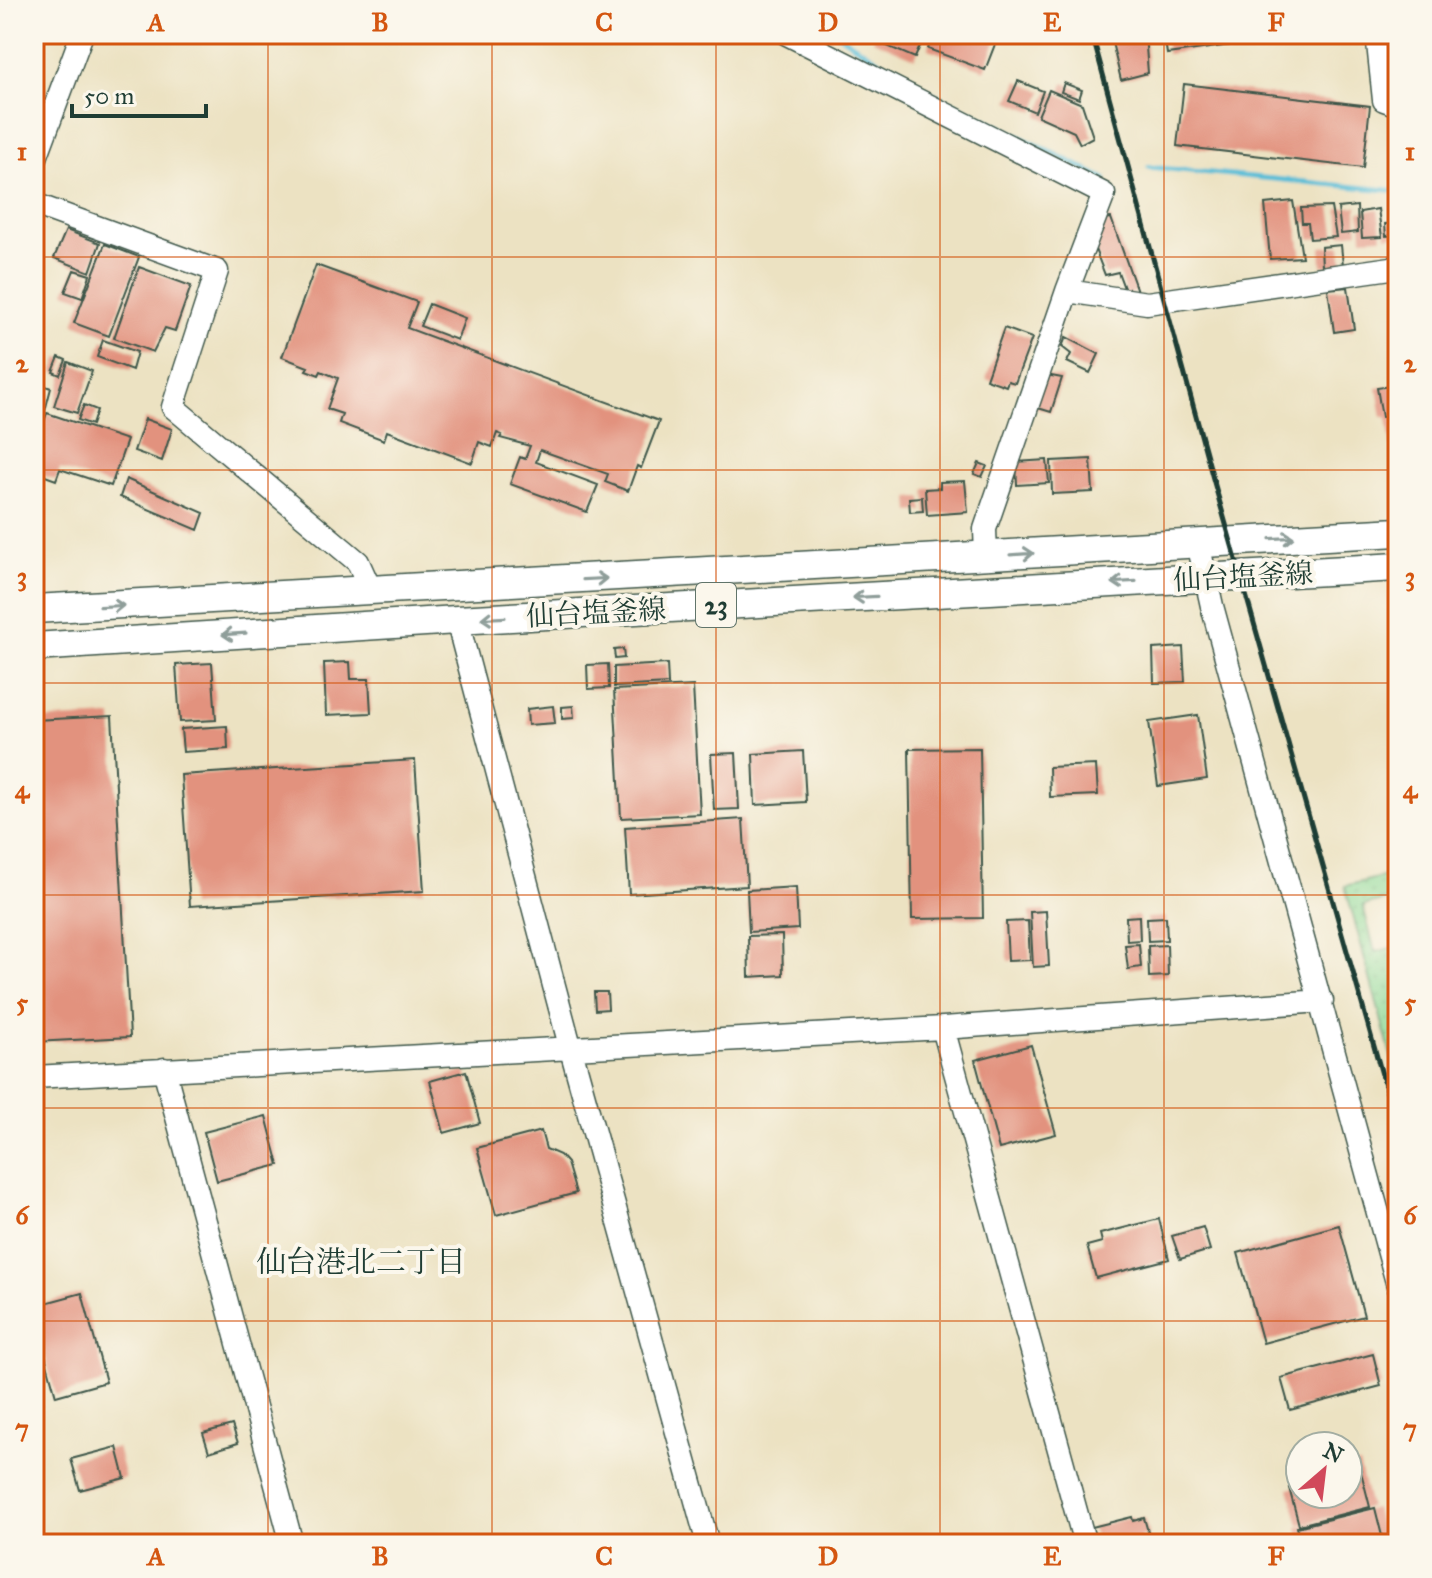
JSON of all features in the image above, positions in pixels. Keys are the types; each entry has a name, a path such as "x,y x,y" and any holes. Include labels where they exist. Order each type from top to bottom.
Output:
{"main road":[{"name":"仙台塩釜線","path":"34,609 1398,532"},
{"name":"仙台塩釜線","path":"34,647 1398,567"}],"street":[{"path":"34,163 82,34"},
{"path":"787,34 1104,194 985,529 986,557"},
{"path":"1377,34 1384,100 1398,105"},
{"path":"34,204 217,271 173,407 358,562 371,591"},
{"path":"1067,291 1147,303 1398,267"},
{"path":"1198,543 1398,1286"},
{"path":"457,620 570,1046 708,1544"},
{"path":"34,1077 943,1028 1322,1001"},
{"path":"943,1028 1085,1544"},
{"path":"164,1069 292,1544"}],"green space":[{"path":"1398,873 1398,897 1363,906 1375,952 1398,946 1398,1081 1345,886"}],"building":[{"path":"875,34 925,34 915,58 873,40"},
{"path":"933,34 999,34 985,70 928,49"},
{"path":"1110,34 1145,34 1148,73 1121,80"},
{"path":"1164,34 1251,34 1252,42 1167,54"},
{"path":"1275,34 1308,34 1308,35 1277,42"},
{"path":"1398,51 1398,72 1388,73 1385,53"},
{"path":"1018,81 1043,91 1035,112 1009,101"},
{"path":"1064,83 1082,90 1079,99 1061,92"},
{"path":"1184,84 1370,106 1363,168 1177,146"},
{"path":"1049,90 1082,104 1093,137 1080,144 1074,132 1038,116"},
{"path":"1293,201 1302,257 1270,259 1265,204"},
{"path":"1357,206 1358,232 1341,234 1338,208"},
{"path":"1331,207 1336,237 1310,239 1308,223 1302,223 1301,208"},
{"path":"1378,209 1382,237 1362,238 1360,212"},
{"path":"1111,218 1137,291 1127,296 1118,272 1105,275 1091,239 1099,219"},
{"path":"1398,223 1398,235 1386,236 1385,224"},
{"path":"66,230 100,243 90,272 54,258"},
{"path":"105,244 139,257 109,336 74,323"},
{"path":"1341,245 1343,265 1322,266 1321,247"},
{"path":"316,265 417,302 407,328 659,421 641,468 637,466 628,491 605,482 608,474 540,450 536,462 598,485 587,512 510,484 520,457 525,459 530,446 500,438 502,435 497,433 492,447 479,442 472,463 387,431 384,440 339,423 342,414 327,409 338,378 321,371 319,375 282,357"},
{"path":"139,267 191,286 175,331 165,328 153,352 114,338"},
{"path":"74,270 90,275 82,298 65,292"},
{"path":"1348,287 1354,329 1334,332 1328,289"},
{"path":"429,304 465,318 457,340 420,326"},
{"path":"1004,328 1032,338 1015,383 1008,381 1006,386 986,379"},
{"path":"1066,337 1099,354 1090,373 1067,362 1071,354 1062,347"},
{"path":"103,340 137,352 132,370 97,357"},
{"path":"59,357 66,360 60,375 53,372"},
{"path":"68,362 92,371 77,413 54,406"},
{"path":"1046,375 1062,378 1051,412 1035,407"},
{"path":"34,382 51,388 45,411 34,407"},
{"path":"1398,385 1398,454 1392,455 1387,417 1382,417 1377,388"},
{"path":"84,405 97,410 92,425 78,420"},
{"path":"47,413 127,440 111,486 60,469 56,480 34,472 34,450"},
{"path":"145,419 172,429 162,461 134,451"},
{"path":"1091,459 1093,492 1052,494 1051,461"},
{"path":"1047,460 1049,483 1017,485 1016,462"},
{"path":"979,463 987,466 982,477 974,474"},
{"path":"126,479 204,513 198,530 120,497"},
{"path":"965,481 968,512 927,515 925,489 940,488 940,482"},
{"path":"922,497 923,511 910,512 909,498"},
{"path":"34,525 41,528 35,549 34,549"},
{"path":"1183,647 1185,682 1154,683 1153,649"},
{"path":"623,649 624,658 615,659 614,650"},
{"path":"350,662 351,679 369,679 371,713 326,715 324,663"},
{"path":"212,663 216,720 180,722 176,665"},
{"path":"608,664 609,688 588,689 587,665"},
{"path":"667,664 668,684 614,687 614,667"},
{"path":"693,686 700,814 621,818 614,690"},
{"path":"553,706 555,723 528,725 527,709"},
{"path":"573,706 574,718 562,719 562,707"},
{"path":"1198,715 1207,779 1158,786 1149,722"},
{"path":"112,716 130,1037 34,1042 34,720"},
{"path":"227,726 228,749 183,752 181,729"},
{"path":"980,748 983,918 912,919 909,749"},
{"path":"803,751 806,802 755,805 753,754"},
{"path":"736,753 739,809 714,810 711,754"},
{"path":"415,760 424,891 190,906 181,775"},
{"path":"1096,765 1098,795 1050,797 1049,767"},
{"path":"743,819 747,886 629,894 625,827"},
{"path":"796,887 798,929 749,932 747,890"},
{"path":"1046,911 1049,966 1033,967 1030,912"},
{"path":"1139,916 1140,940 1127,941 1126,917"},
{"path":"1166,917 1167,940 1148,941 1147,918"},
{"path":"1028,921 1030,960 1008,961 1006,922"},
{"path":"782,935 783,975 749,977 748,936"},
{"path":"1139,944 1141,967 1128,969 1125,945"},
{"path":"1167,945 1168,976 1149,977 1148,946"},
{"path":"594,992 607,992 608,1009 595,1010"},
{"path":"1031,1045 1056,1134 999,1149 975,1060"},
{"path":"466,1071 480,1123 444,1133 430,1081"},
{"path":"266,1116 279,1165 217,1181 204,1132"},
{"path":"541,1131 546,1149 560,1155 567,1163 576,1193 496,1215 477,1148"},
{"path":"1159,1219 1169,1259 1096,1278 1087,1246 1102,1242 1100,1234"},
{"path":"1339,1225 1364,1316 1263,1343 1238,1253"},
{"path":"1203,1227 1210,1250 1180,1259 1172,1236"},
{"path":"82,1293 106,1382 56,1396 34,1306"},
{"path":"1373,1354 1381,1386 1290,1410 1281,1378"},
{"path":"232,1425 238,1443 209,1452 203,1433"},
{"path":"117,1447 125,1478 80,1490 71,1459"},
{"path":"1364,1484 1370,1507 1364,1509"},
{"path":"1375,1508 1384,1544 1301,1544 1297,1527"},
{"path":"1295,1510 1358,1510 1299,1525"},
{"path":"1132,1517 1133,1521 1144,1518 1149,1535 1127,1544 1097,1544 1092,1527"}],"waterway":[{"path":"837,34 927,91 1105,179"},
{"path":"1149,167 1398,191"}],"railway":[{"path":"1092,34 1212,475 1398,1131"}],"district":[{"name":"仙台港北二丁目","path":"361,1262"}]}
